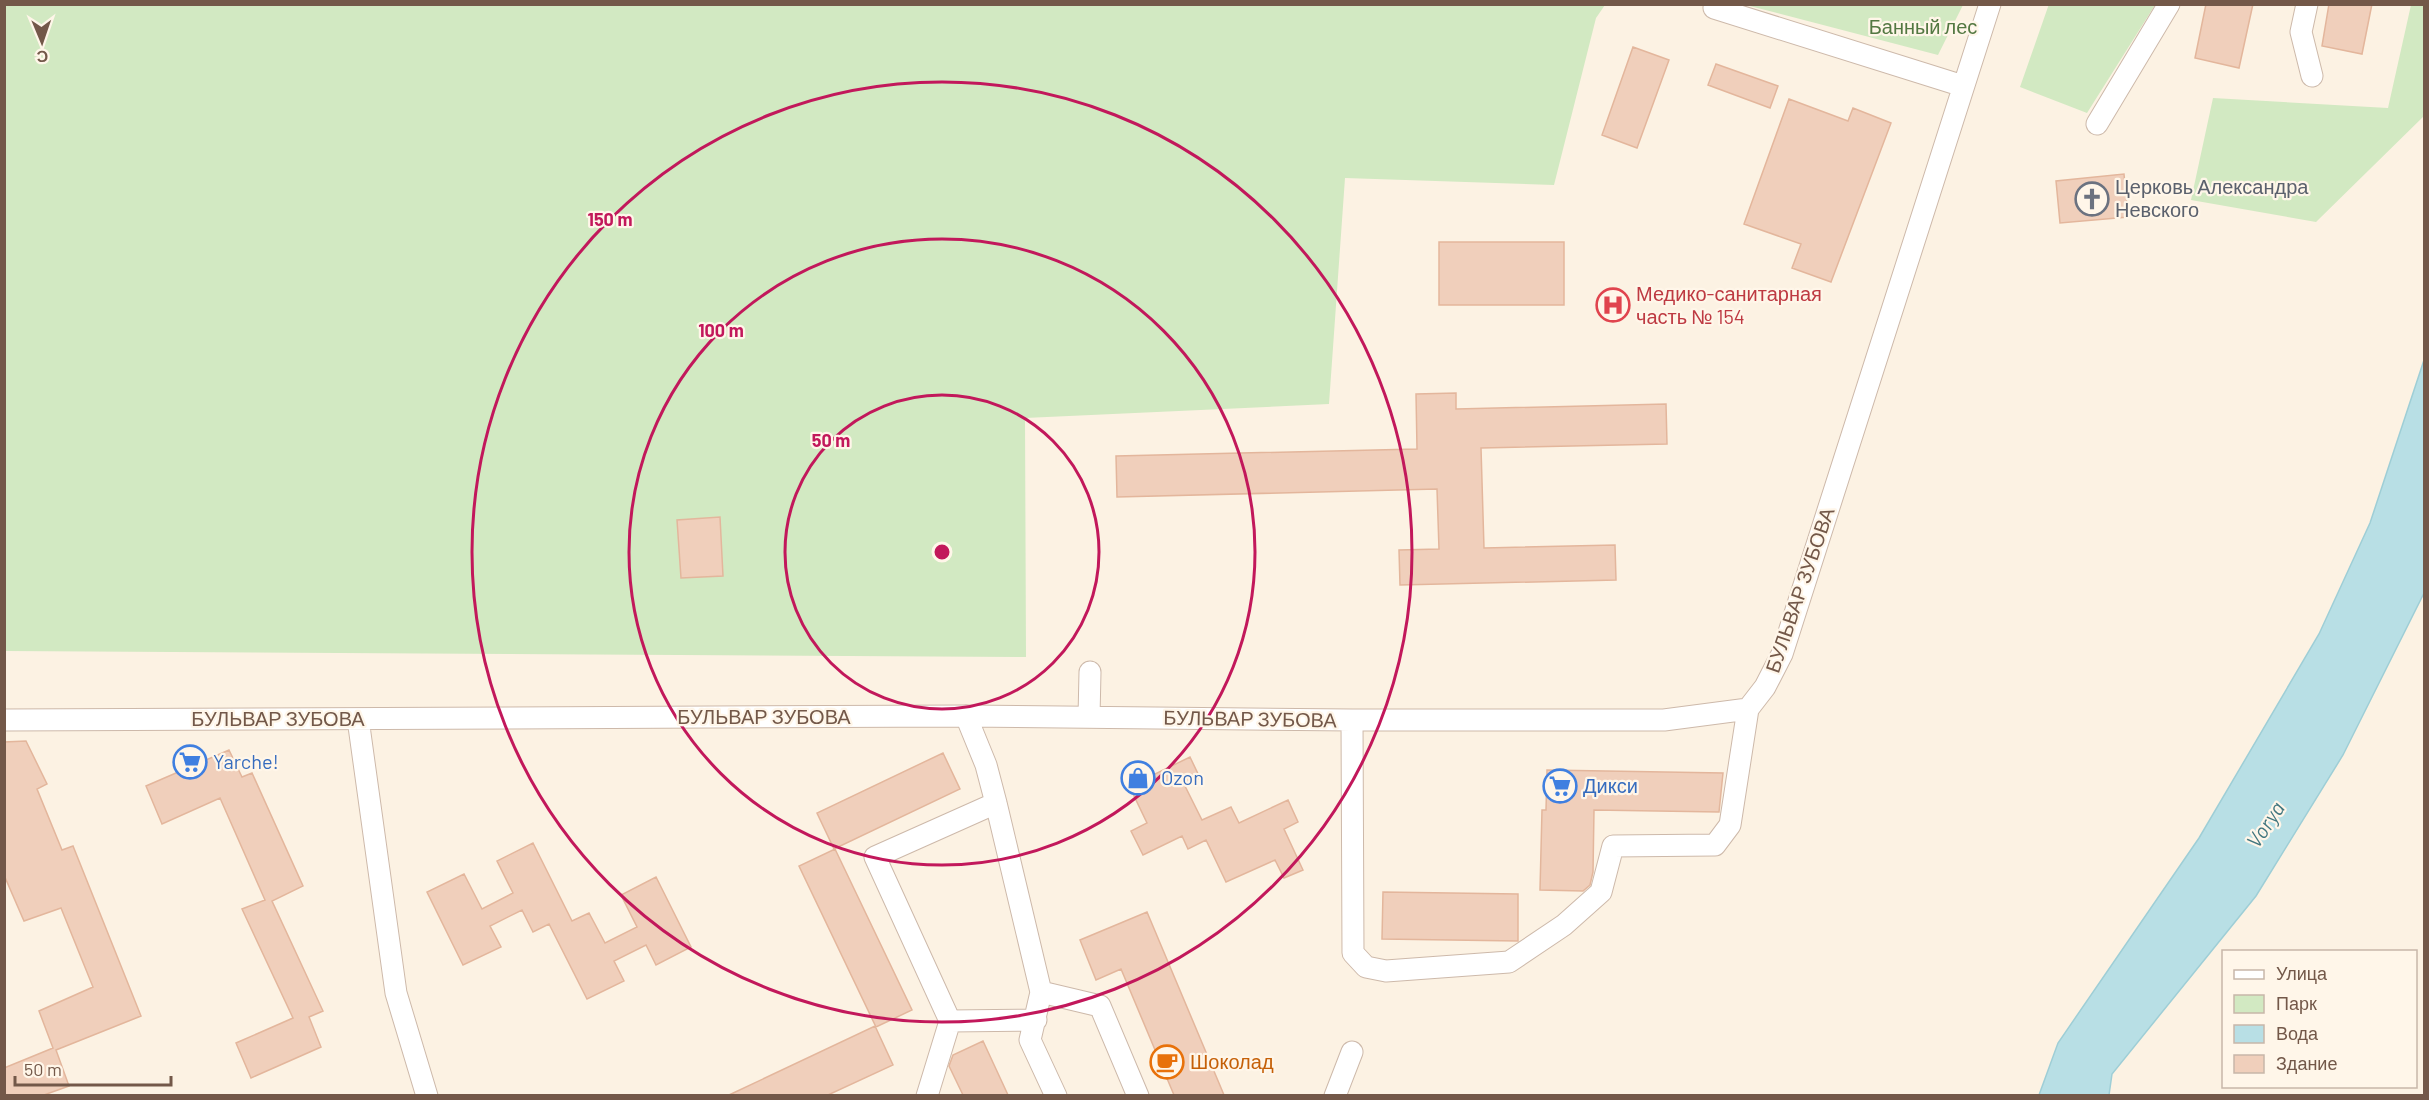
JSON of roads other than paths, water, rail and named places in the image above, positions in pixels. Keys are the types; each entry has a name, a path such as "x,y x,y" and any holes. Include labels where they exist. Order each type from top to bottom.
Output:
{"street":[{"name":"БУЛЬВАР ЗУБОВА","path":"4,720 966,716 1664,720 1748,709 1765,687 1782,654 1990,4"},
{"path":"2097,124 2169,4"},
{"path":"2307,4 2301,32 2312,76"},
{"path":"1714,9 1963,86"},
{"path":"1089,717 1090,672"},
{"path":"1352,720 1353,953 1366,967 1386,971 1509,962 1564,925 1601,892 1612,846 1715,845 1730,825 1748,709"},
{"path":"966,716 986,765 1041,992 1030,1040 1056,1095"},
{"path":"358,719 396,993 427,1095"},
{"path":"927,1095 950,1021 875,857 996,803"},
{"path":"1041,992 1101,1006 1138,1095"},
{"path":"950,1021 1036,1020"},
{"path":"1335,1095 1352,1052"}],"water":[{"name":"Vorya","path":"2424,360 2424,593 2343,755 2256,896 2112,1074 2109,1095 2039,1095 2058,1043 2199,838 2319,634 2370,523"}],"place":[{"name":"Церковь Александра Невского","path":"2092,199"},
{"name":"Медико-санитарная часть № 154","path":"1613,305"},
{"name":"Yarche!","path":"190,762"},
{"name":"Ozon","path":"1138,778"},
{"name":"Дикси","path":"1560,786"},
{"name":"Шоколад","path":"1167,1062"}],"park label":[{"name":"Банный лес","path":"1923,27"}]}
